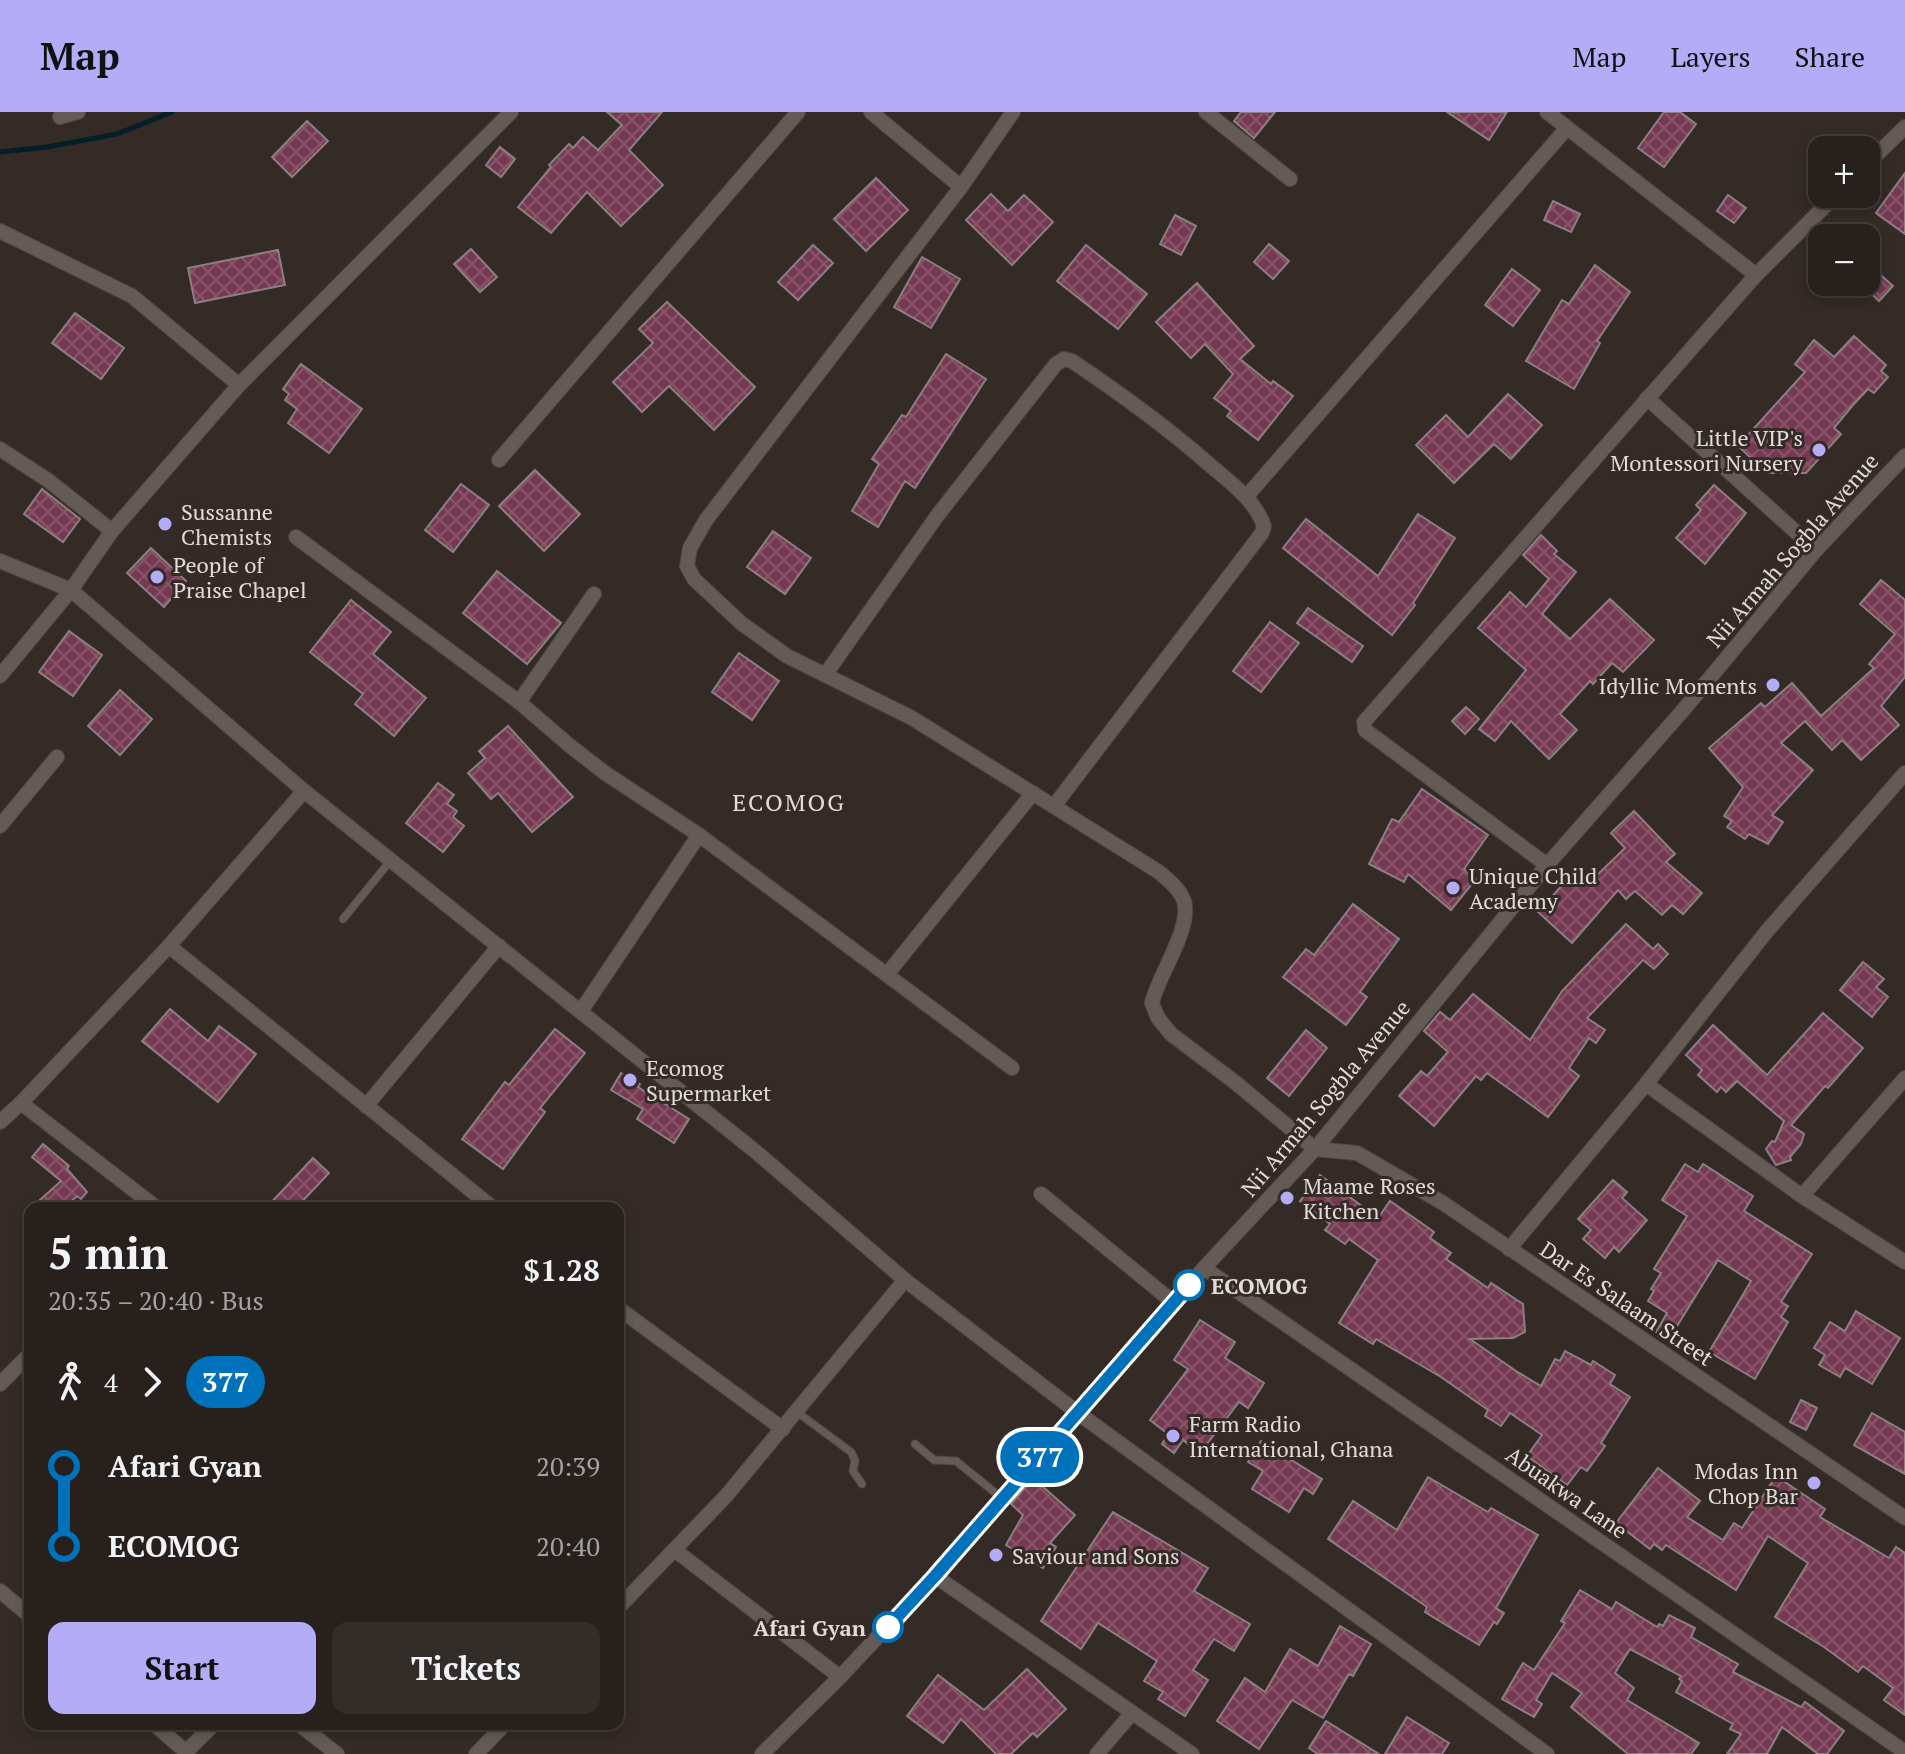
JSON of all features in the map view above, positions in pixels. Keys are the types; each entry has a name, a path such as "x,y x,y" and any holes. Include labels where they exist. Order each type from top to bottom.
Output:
{"street":[{"path":"60,117 78,112"},
{"path":"0,676 71,590 112,531 239,385 511,112"},
{"path":"499,460 798,112"},
{"path":"871,112 961,187"},
{"path":"1013,112 961,187 706,520 690,548 687,566 694,579 711,596 741,623 787,656 912,718 1135,855 1177,888 1184,902 1184,920 1155,990 1152,1003 1158,1018 1171,1034 1225,1074 1315,1149"},
{"path":"1206,112 1290,179"},
{"path":"1547,112 1756,275"},
{"path":"1880,151 1905,127"},
{"path":"1246,497 1567,128"},
{"path":"1547,865 1365,730 1364,722 1756,275 1823,208"},
{"path":"0,231 132,296 239,385"},
{"path":"825,675 937,516 1056,364 1064,359 1072,361 1140,407 1246,497 1264,526 1262,533 1054,806"},
{"path":"1647,398 1816,550"},
{"path":"0,449 49,481 112,531"},
{"name":"Nii Armah Sogbla Avenue","path":"762,1754 935,1576 1204,1268 1315,1149 1547,865 1685,708 1816,550 1905,456"},
{"path":"296,537 519,702 605,773 699,835 1012,1068"},
{"path":"0,561 71,590 304,791 755,1151 905,1280 1078,1413 1547,1754"},
{"path":"519,702 594,594"},
{"path":"0,826 57,757"},
{"path":"1509,1249 1646,1084 1767,931 1905,773"},
{"path":"0,1122 169,946 304,791"},
{"path":"888,973 1033,793"},
{"path":"581,1011 699,835"},
{"path":"169,946 486,1202"},
{"path":"366,1106 499,946"},
{"path":"1802,1196 1905,1078"},
{"path":"1646,1084 1802,1196 1905,1262"},
{"path":"21,1103 149,1202"},
{"name":"Dar Es Salaam Street","path":"1315,1149 1357,1153 1383,1166 1905,1518"},
{"path":"1041,1194 1174,1303"},
{"name":"Abuakwa Lane","path":"1204,1268 1905,1752"},
{"path":"624,1602 676,1551 783,1429 905,1280"},
{"path":"624,1313 783,1429"},
{"path":"0,1384 24,1361"},
{"path":"676,1551 840,1677"},
{"path":"935,1576 1192,1754"},
{"path":"0,1591 24,1611"},
{"path":"1097,1754 1132,1713"},
{"path":"160,1730 185,1753 208,1730"},
{"path":"307,1730 337,1754"},
{"path":"476,1754 499,1730"}],"lane":[{"path":"343,919 391,860"},
{"path":"797,1412 851,1452 855,1460 853,1471 862,1484"},
{"path":"915,1444 934,1460 956,1461 1003,1499"}],"building":[{"path":"607,112 662,112 629,150 663,185 621,226 587,192 551,233 518,207 569,144 573,148 583,137 598,150 622,125"},
{"path":"1241,112 1275,112 1254,138 1234,121"},
{"path":"1447,112 1507,112 1489,140"},
{"path":"1664,112 1680,112 1696,124 1664,167 1638,148"},
{"path":"307,121 328,141 292,177 272,157"},
{"path":"500,147 515,159 501,177 486,165"},
{"path":"1905,173 1905,234 1876,213"},
{"path":"876,178 908,210 866,251 834,219"},
{"path":"991,194 1008,211 1024,195 1053,222 1012,265 966,220"},
{"path":"1728,195 1746,208 1734,223 1717,211"},
{"path":"1553,201 1580,214 1571,232 1544,220"},
{"path":"1175,215 1196,226 1181,255 1160,244"},
{"path":"1269,244 1289,261 1273,279 1254,262"},
{"path":"813,245 833,263 798,300 778,282"},
{"path":"1086,245 1147,294 1118,329 1057,281"},
{"path":"471,249 497,277 480,292 454,264"},
{"path":"278,250 285,285 195,303 188,268"},
{"path":"922,257 960,279 931,328 894,307"},
{"path":"1595,265 1630,292 1597,341 1600,343 1574,389 1526,361 1562,300 1569,304"},
{"path":"1512,269 1540,290 1513,326 1485,305"},
{"path":"1880,274 1893,286 1879,301 1874,296 1880,296"},
{"path":"1197,283 1254,346 1240,359 1271,384 1273,381 1293,396 1258,440 1227,416 1231,411 1214,398 1233,374 1205,344 1191,358 1156,322"},
{"path":"667,302 755,387 714,430 669,386 642,412 613,382 653,343 639,329"},
{"path":"75,313 124,348 101,379 52,343"},
{"path":"1854,336 1886,365 1881,371 1888,377 1874,393 1868,389 1853,405 1834,428 1841,434 1806,473 1767,473 1738,446 1805,372 1795,364 1814,340 1834,357"},
{"path":"946,354 986,379 915,488 905,481 878,527 852,511 879,464 872,459 902,415 906,417"},
{"path":"301,364 362,409 329,453 288,423 297,409 285,400 289,394 283,389"},
{"path":"1508,394 1542,425 1511,459 1494,444 1454,483 1416,445 1446,415 1468,437"},
{"path":"535,470 580,514 544,551 499,506"},
{"path":"461,484 489,505 453,552 425,530"},
{"path":"1714,485 1746,513 1705,564 1676,538 1701,510 1696,505"},
{"path":"42,489 80,519 63,542 24,514"},
{"path":"1418,514 1455,538 1413,603 1415,605 1392,635 1283,548 1306,519 1378,576"},
{"path":"773,531 811,558 785,594 747,567"},
{"path":"1541,535 1557,551 1554,554 1576,572 1542,614 1570,639 1610,599 1654,640 1623,672 1612,663 1593,684 1590,681 1560,714 1577,730 1549,759 1511,721 1495,741 1479,729 1526,670 1478,628 1510,592 1526,607 1549,579 1523,555"},
{"name":"People of Praise Chapel","path":"151,548 186,581 164,607 127,573"},
{"path":"497,571 561,623 527,664 463,613"},
{"path":"1881,580 1905,600 1905,677 1881,706 1899,725 1861,760 1842,740 1832,750 1805,721 1781,743 1813,770 1772,815 1783,822 1768,844 1749,834 1745,839 1727,827 1732,821 1724,816 1743,787 1709,748 1761,703 1765,707 1792,683 1821,716 1874,668 1869,664 1895,634 1860,604"},
{"path":"351,600 391,632 373,654 426,698 394,736 355,704 363,694 310,652"},
{"path":"1308,608 1363,646 1352,662 1297,623"},
{"path":"1270,622 1299,643 1261,692 1233,671"},
{"path":"69,631 102,655 73,696 39,672"},
{"path":"739,653 779,681 752,720 712,692"},
{"path":"120,690 152,719 120,755 88,726"},
{"path":"1466,707 1479,719 1465,734 1452,721"},
{"path":"508,726 573,797 532,832 498,793 491,799 468,773 485,758 479,751"},
{"path":"438,783 454,795 447,804 457,811 453,817 464,826 443,852 406,823"},
{"path":"1422,789 1488,835 1464,869 1476,879 1451,910 1408,874 1404,882 1369,864 1392,819 1399,822"},
{"path":"1634,811 1675,854 1666,862 1702,893 1683,914 1672,905 1662,915 1635,891 1626,899 1618,890 1572,943 1538,912 1576,870 1590,882 1625,848 1611,833"},
{"path":"1353,904 1399,939 1360,992 1367,997 1346,1025 1283,977 1306,949 1314,955"},
{"path":"1626,924 1653,949 1658,944 1668,954 1654,969 1643,960 1587,1018 1605,1030 1596,1043 1589,1038 1569,1068 1579,1076 1548,1117 1487,1073 1481,1080 1476,1076 1434,1126 1399,1096 1421,1071 1427,1076 1448,1052 1424,1031 1440,1012 1450,1020 1473,994 1530,1040 1562,991"},
{"path":"1863,962 1884,979 1876,987 1888,997 1872,1017 1840,990"},
{"path":"170,1009 208,1041 219,1026 256,1054 218,1102 142,1041"},
{"path":"1823,1013 1863,1048 1791,1125 1804,1134 1801,1144 1790,1157 1791,1160 1776,1165 1766,1149 1772,1141 1775,1142 1784,1121 1737,1081 1726,1092 1721,1087 1717,1092 1698,1075 1702,1070 1686,1055 1713,1025 1767,1075"},
{"path":"555,1029 585,1053 540,1108 545,1112 503,1169 462,1139 505,1082 509,1085"},
{"path":"1306,1030 1327,1048 1289,1096 1267,1078"},
{"path":"621,1073 689,1119 674,1143 637,1119 643,1109 611,1090"},
{"path":"43,1144 69,1166 67,1169 87,1192 81,1199 77,1196 70,1202 38,1202 61,1181 32,1157"},
{"path":"313,1158 329,1173 302,1202 272,1202"},
{"path":"1685,1164 1698,1172 1703,1164 1753,1196 1744,1211 1812,1254 1781,1302 1788,1306 1781,1317 1788,1322 1755,1379 1709,1352 1751,1281 1718,1260 1669,1339 1656,1332 1667,1313 1648,1301 1661,1273 1654,1269 1687,1216 1662,1200"},
{"path":"1320,1175 1378,1218 1390,1201 1434,1232 1430,1238 1451,1253 1446,1259 1488,1288 1491,1283 1523,1304 1525,1332 1513,1338 1470,1339 1516,1371 1541,1386 1555,1359 1560,1361 1565,1351 1591,1365 1593,1361 1615,1375 1610,1384 1630,1397 1601,1443 1605,1446 1587,1471 1581,1467 1567,1485 1527,1456 1542,1435 1510,1413 1501,1426 1485,1416 1488,1410 1441,1377 1376,1339 1373,1344 1339,1323 1378,1260 1349,1239 1345,1244 1325,1230 1330,1224 1300,1201"},
{"path":"1613,1180 1627,1192 1622,1198 1647,1220 1619,1252 1614,1247 1605,1258 1583,1239 1591,1230 1578,1219"},
{"path":"1856,1311 1900,1338 1872,1384 1845,1368 1840,1377 1819,1365 1825,1355 1814,1348 1830,1322 1845,1331"},
{"path":"1200,1320 1235,1342 1225,1358 1264,1383 1248,1408 1239,1402 1200,1453 1183,1440 1174,1453 1162,1444 1168,1434 1150,1420 1188,1369 1174,1360"},
{"path":"1801,1400 1817,1408 1806,1430 1790,1422"},
{"path":"1872,1413 1905,1432 1905,1474 1854,1445"},
{"path":"1261,1441 1322,1479 1313,1494 1304,1488 1289,1512 1252,1489 1263,1471 1248,1462"},
{"path":"1658,1468 1700,1501 1687,1517 1723,1540 1734,1523 1742,1528 1776,1476 1825,1509 1820,1517 1889,1558 1896,1547 1905,1553 1905,1715 1884,1700 1893,1688 1863,1666 1858,1672 1775,1617 1808,1563 1768,1536 1736,1590 1666,1545 1662,1550 1654,1544 1650,1549 1616,1523"},
{"path":"1428,1477 1488,1512 1491,1508 1538,1535 1496,1608 1504,1613 1479,1645 1425,1612 1427,1607 1328,1539 1353,1501 1397,1530"},
{"path":"1033,1478 1075,1515 1050,1543 1056,1547 1043,1568 1006,1545 1023,1515 1011,1504"},
{"path":"1113,1512 1208,1568 1194,1591 1250,1624 1234,1651 1214,1639 1193,1670 1208,1680 1185,1716 1158,1699 1163,1692 1144,1681 1157,1661 1098,1623 1081,1649 1041,1621"},
{"path":"1580,1590 1612,1609 1616,1602 1657,1627 1659,1624 1663,1626 1669,1615 1695,1628 1691,1637 1738,1664 1733,1672 1801,1707 1805,1702 1844,1731 1827,1754 1818,1754 1782,1727 1767,1754 1727,1754 1741,1734 1730,1729 1733,1724 1676,1692 1682,1681 1679,1679 1681,1676 1630,1649 1615,1673 1634,1688 1627,1700 1699,1743 1691,1754 1628,1754 1571,1707 1582,1693 1552,1673 1536,1700 1542,1704 1534,1717 1502,1699 1523,1663 1534,1670 1565,1623 1561,1621"},
{"path":"1340,1626 1371,1644 1323,1718 1292,1700 1259,1749 1217,1721 1245,1678 1265,1692 1290,1649 1318,1666"},
{"path":"1027,1669 1066,1709 1037,1737 1033,1733 1011,1754 996,1754 961,1719 943,1743 907,1716 938,1675 984,1710"},
{"path":"1407,1717 1449,1743 1442,1754 1385,1754"},
{"path":"1326,1721 1379,1754 1318,1754 1309,1748"}],"waterway":[{"path":"0,152 117,134 172,112"}],"bus line":[{"name":"377","path":"888,1627 1189,1285"}],"place":[{"name":"Little VIP's Montessori Nursery","path":"1819,450"},
{"name":"Sussanne Chemists","path":"165,524"},
{"name":"People of Praise Chapel","path":"157,577"},
{"name":"Idyllic Moments","path":"1773,685"},
{"name":"Unique Child Academy","path":"1453,888"},
{"name":"Ecomog Supermarket","path":"630,1080"},
{"name":"Maame Roses Kitchen","path":"1287,1198"},
{"name":"ECOMOG","path":"1189,1285"},
{"name":"Farm Radio International, Ghana","path":"1173,1436"},
{"name":"Modas Inn Chop Bar","path":"1814,1483"},
{"name":"Saviour and Sons","path":"996,1555"},
{"name":"Afari Gyan","path":"888,1627"}],"district":[{"name":"ECOMOG","path":"789,802"}]}
